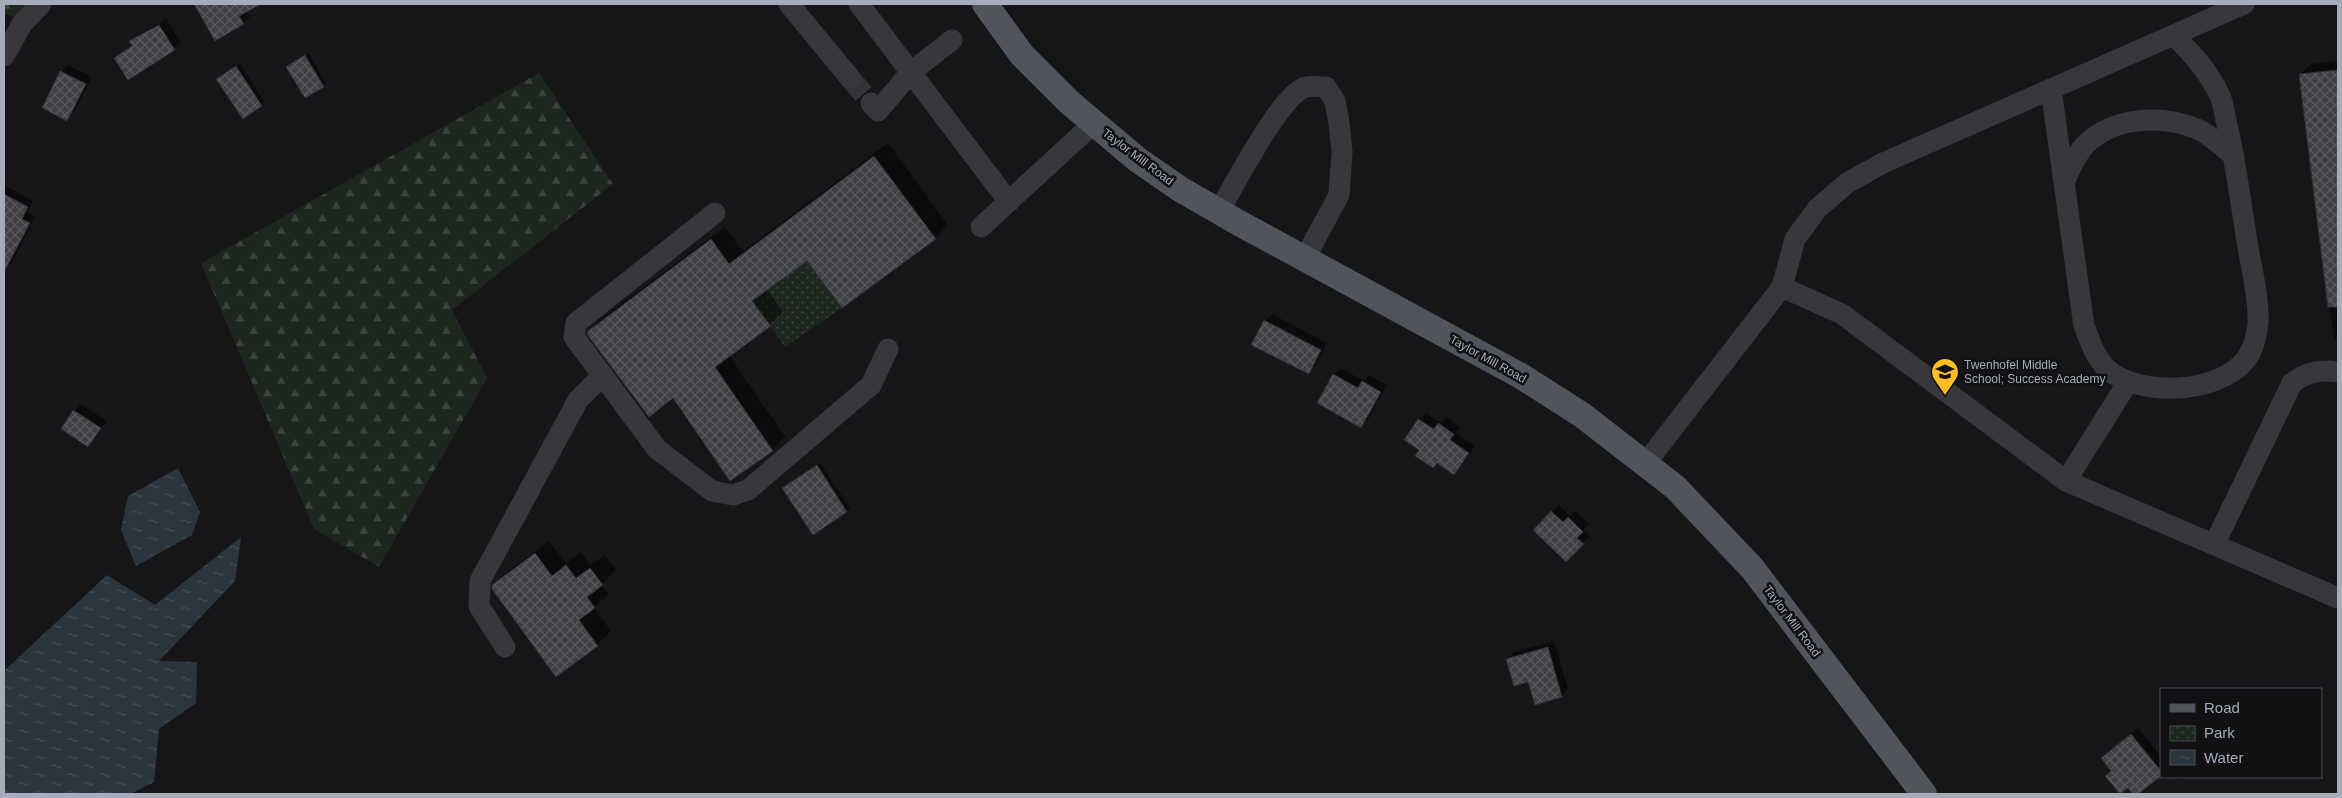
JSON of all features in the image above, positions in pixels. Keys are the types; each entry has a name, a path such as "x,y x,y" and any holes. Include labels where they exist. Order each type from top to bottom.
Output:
{"main road":[{"name":"Taylor Mill Road","path":"985,4 1022,55 1069,102 1138,160 1180,189 1219,212 1521,376 1582,415 1676,488 1752,568 1924,794"}],"street":[{"path":"4,56 22,24 40,4"},
{"path":"789,4 850,78"},
{"path":"860,4 1008,202"},
{"path":"1645,464 1782,287 1795,240 1817,209 1847,183 1883,163 2244,4"},
{"path":"2051,88 2084,326 2092,348 2107,369 2128,382 2172,388 2201,386 2218,380 2236,369 2252,350 2258,324 2256,299 2234,156 2220,97 2200,61 2174,36"},
{"path":"871,103 878,111 911,72 952,40"},
{"path":"1219,212 1261,139 1291,96 1305,87 1326,87 1335,101 1339,123 1342,152 1339,195 1305,258"},
{"path":"2064,182 2084,146 2106,128 2140,120 2171,120 2199,129 2234,156"},
{"path":"981,227 1094,123"},
{"path":"715,213 576,323 574,337 657,449 712,491 733,495 748,490 871,386 888,349"},
{"path":"1782,287 1842,314 2066,481 2338,598"},
{"path":"2214,545 2292,383 2303,375 2316,371 2338,372"},
{"path":"505,647 479,606 480,581 578,400 603,376"},
{"path":"2066,481 2128,382"}],"green space":[{"path":"4,4 41,4 26,20 4,14"},
{"path":"539,73 613,184 452,310 487,378 379,567 314,529 201,263"},
{"path":"807,261 842,308 785,347 752,301"}],"water":[{"path":"178,468 200,512 192,535 136,566 121,530 128,496"},
{"path":"241,537 235,581 159,661 197,662 196,703 159,729 154,782 130,794 4,794 4,671 107,575 155,605"}],"building":[{"path":"194,4 261,4 239,16 244,24 215,41"},
{"path":"159,25 175,50 128,80 114,58 132,46 129,41"},
{"path":"305,55 324,87 305,98 286,67"},
{"path":"236,66 262,106 243,119 216,79"},
{"path":"2338,70 2338,307 2328,307 2299,74"},
{"path":"60,71 86,84 67,121 42,108"},
{"path":"874,156 936,239 842,308 807,261 752,301 771,326 715,367 773,451 730,481 673,398 649,417 587,334 588,331 711,239 729,264"},
{"path":"4,194 28,207 22,219 30,223 4,272"},
{"path":"1264,320 1321,350 1309,374 1251,345"},
{"path":"1333,374 1358,388 1362,381 1381,392 1361,428 1317,403"},
{"path":"73,410 101,428 88,447 61,429"},
{"path":"1418,419 1434,429 1438,423 1454,434 1450,440 1469,453 1454,475 1437,463 1433,468 1415,456 1419,450 1404,440"},
{"path":"817,465 847,512 813,535 782,488"},
{"path":"1551,511 1563,522 1568,517 1583,532 1577,538 1584,544 1566,562 1533,530"},
{"path":"535,553 552,576 566,565 576,578 590,568 603,585 587,597 595,608 579,620 598,646 556,677 492,589 492,585"},
{"path":"1548,647 1562,697 1535,705 1528,682 1514,686 1506,659"},
{"path":"2131,734 2160,770 2160,777 2138,794 2133,794 2128,788 2120,794 2105,776 2111,771 2101,758"}],"tunnel":[{"path":"850,78 871,103"}],"place":[{"name":"Twenhofel Middle School; Success Academy","path":"1945,396"}]}
